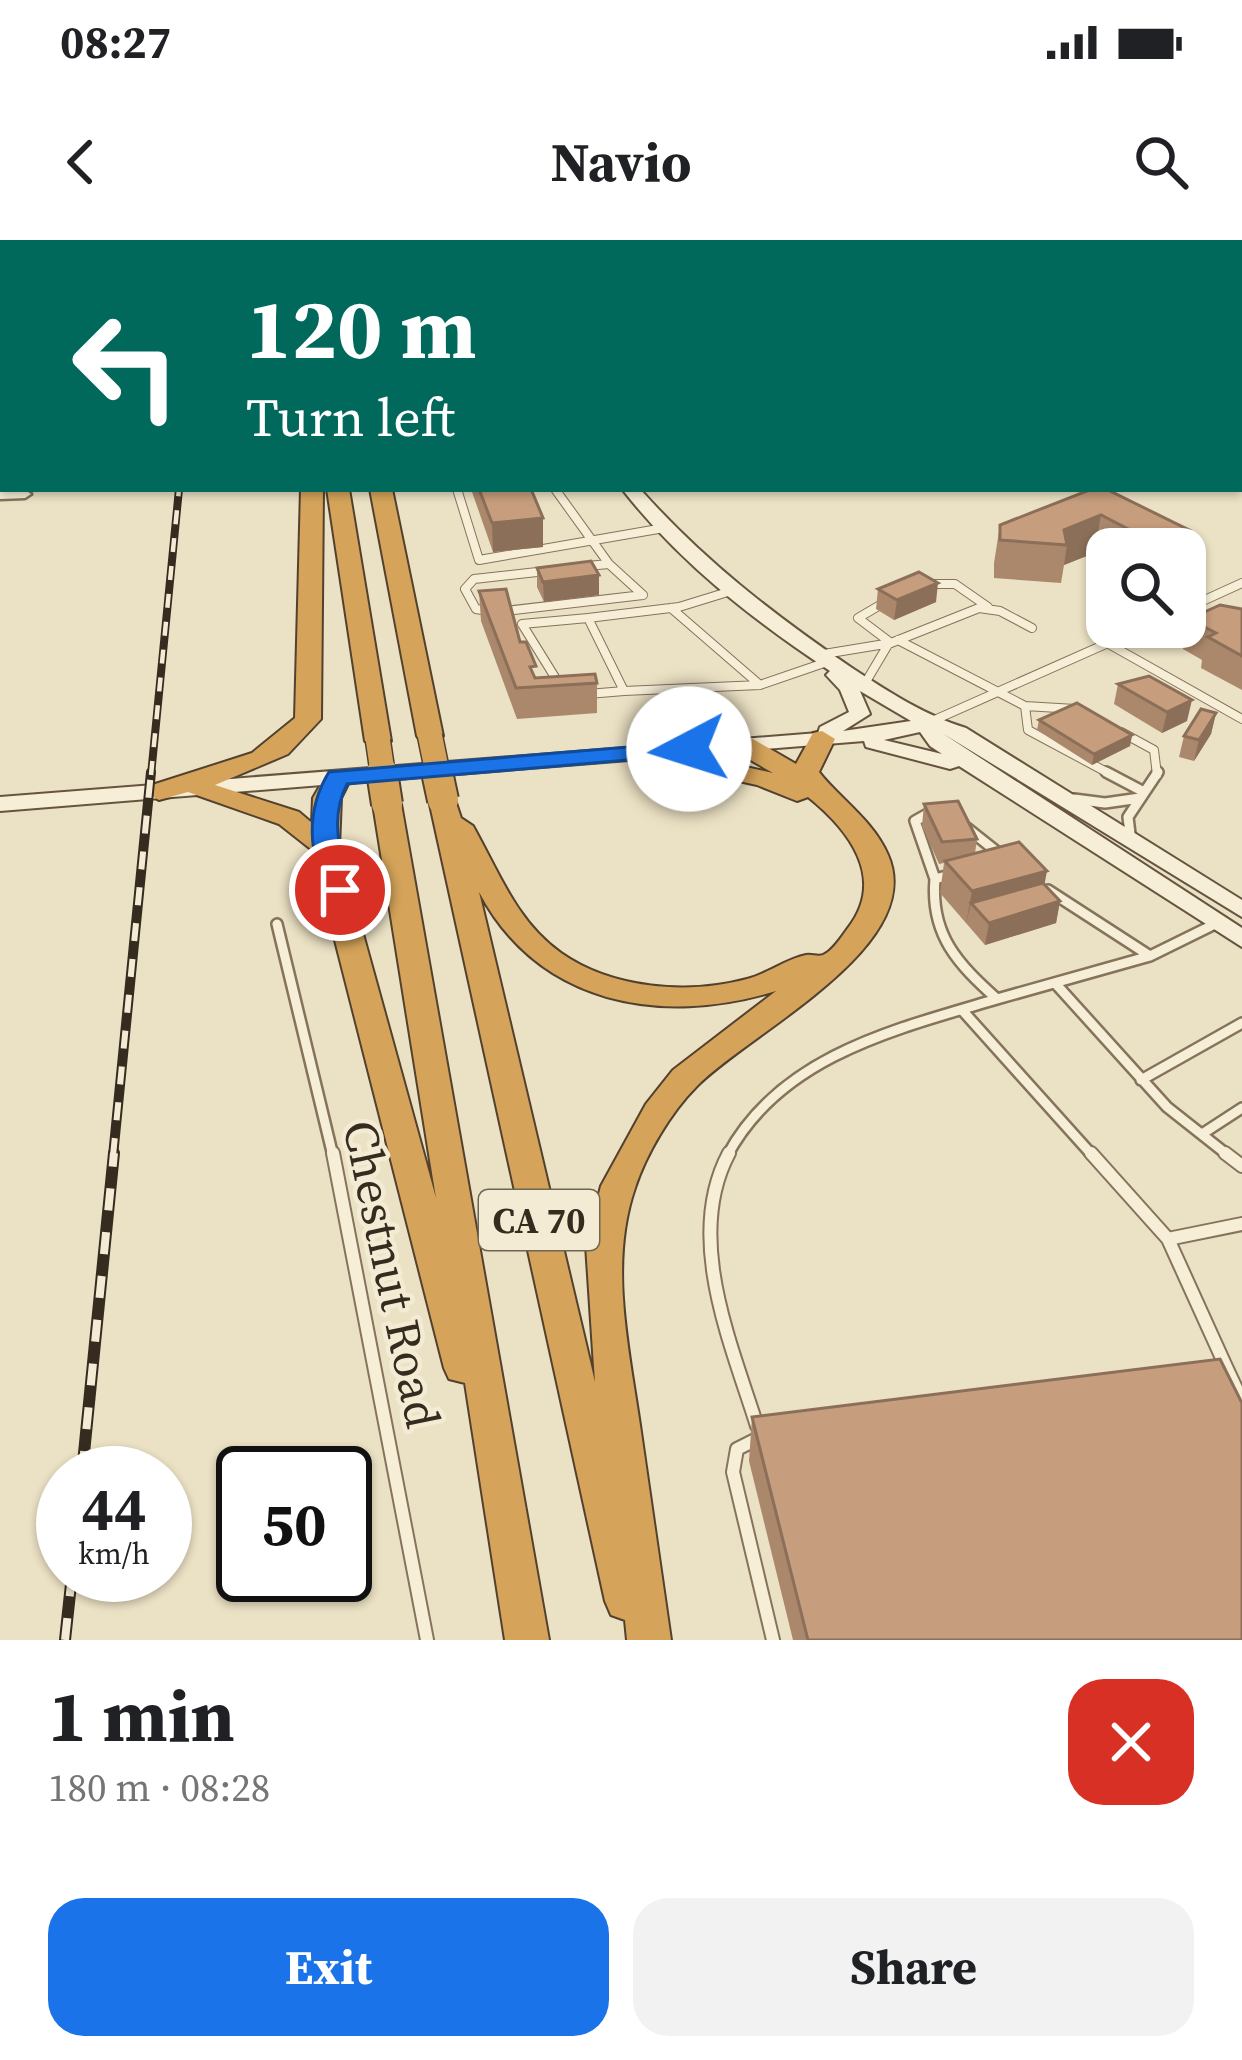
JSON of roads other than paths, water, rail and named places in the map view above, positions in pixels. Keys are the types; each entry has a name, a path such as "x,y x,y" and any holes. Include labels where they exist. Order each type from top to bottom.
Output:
{"highway":[{"path":"159,791 255,762 298,734 308,719 312,492"},
{"name":"CA 70","path":"338,492 526,1640"},
{"name":"CA 70","path":"382,492 443,800 634,1640"},
{"path":"823,795 805,772 832,738"},
{"path":"649,1640 606,1318 604,1244 619,1186 658,1112 716,1049 842,956 877,909 882,890 872,848 850,818 823,795 744,745"},
{"path":"443,800 510,922 557,964 587,977 626,991 699,997 773,983 831,949 849,927 863,879 840,827 797,792 765,779 647,754"},
{"path":"338,778 327,798 325,847 378,1033 514,1566"},
{"path":"199,788 289,818 325,847"}],"main road":[{"path":"634,492 664,528 731,591 821,659 925,724 959,732 1242,910"},
{"path":"792,741 838,728 860,714 849,688 821,659"},
{"path":"0,804 647,754 832,738 925,724"},
{"path":"925,724 937,742 1242,939"},
{"path":"832,738 922,752 982,771"}],"street":[{"path":"0,495 25,494"}],"lane":[{"path":"458,492 478,560 664,528"},
{"path":"557,492 609,564 643,595 495,612 476,609 469,600 465,589 474,579 609,564"},
{"path":"1032,628 988,607 956,584 936,582 859,615 864,626 893,642 1025,706 1081,709"},
{"path":"1206,599 1242,583"},
{"path":"731,591 670,608 523,624 563,690 624,691 760,685 821,659 893,642 988,607"},
{"path":"670,608 760,685"},
{"path":"588,618 624,691"},
{"path":"864,685 893,642"},
{"path":"925,724 1098,648"},
{"path":"1114,648 1242,719"},
{"path":"1025,706 1028,730 1142,795"},
{"path":"1117,729 1154,750 1158,773 1128,817 1131,842"},
{"path":"1062,798 1105,803 1142,795"},
{"path":"944,812 919,814 915,821 935,879 929,912 940,938 997,999"},
{"path":"955,820 1008,860 990,865"},
{"path":"935,879 971,870"},
{"path":"1039,883 1150,956"},
{"path":"761,1437 720,1292 711,1221 717,1184 736,1136 763,1102 811,1066 962,1010 1150,956 1217,923"},
{"name":"Chestnut Road","path":"277,925 335,1163 427,1640"},
{"path":"1055,983 1141,1080 1242,1166"},
{"path":"962,1010 1168,1240 1242,1401"},
{"path":"1141,1080 1242,1023"},
{"path":"1202,1134 1242,1108"},
{"path":"1168,1240 1242,1224"},
{"path":"1204,1372 1227,1369"},
{"path":"773,1640 733,1472 737,1449 761,1437 781,1434"}],"railway":[{"path":"151,775 179,492"},
{"path":"113,1156 151,772"},
{"path":"85,1446 114,1153"},
{"path":"65,1640 69,1602"}]}
